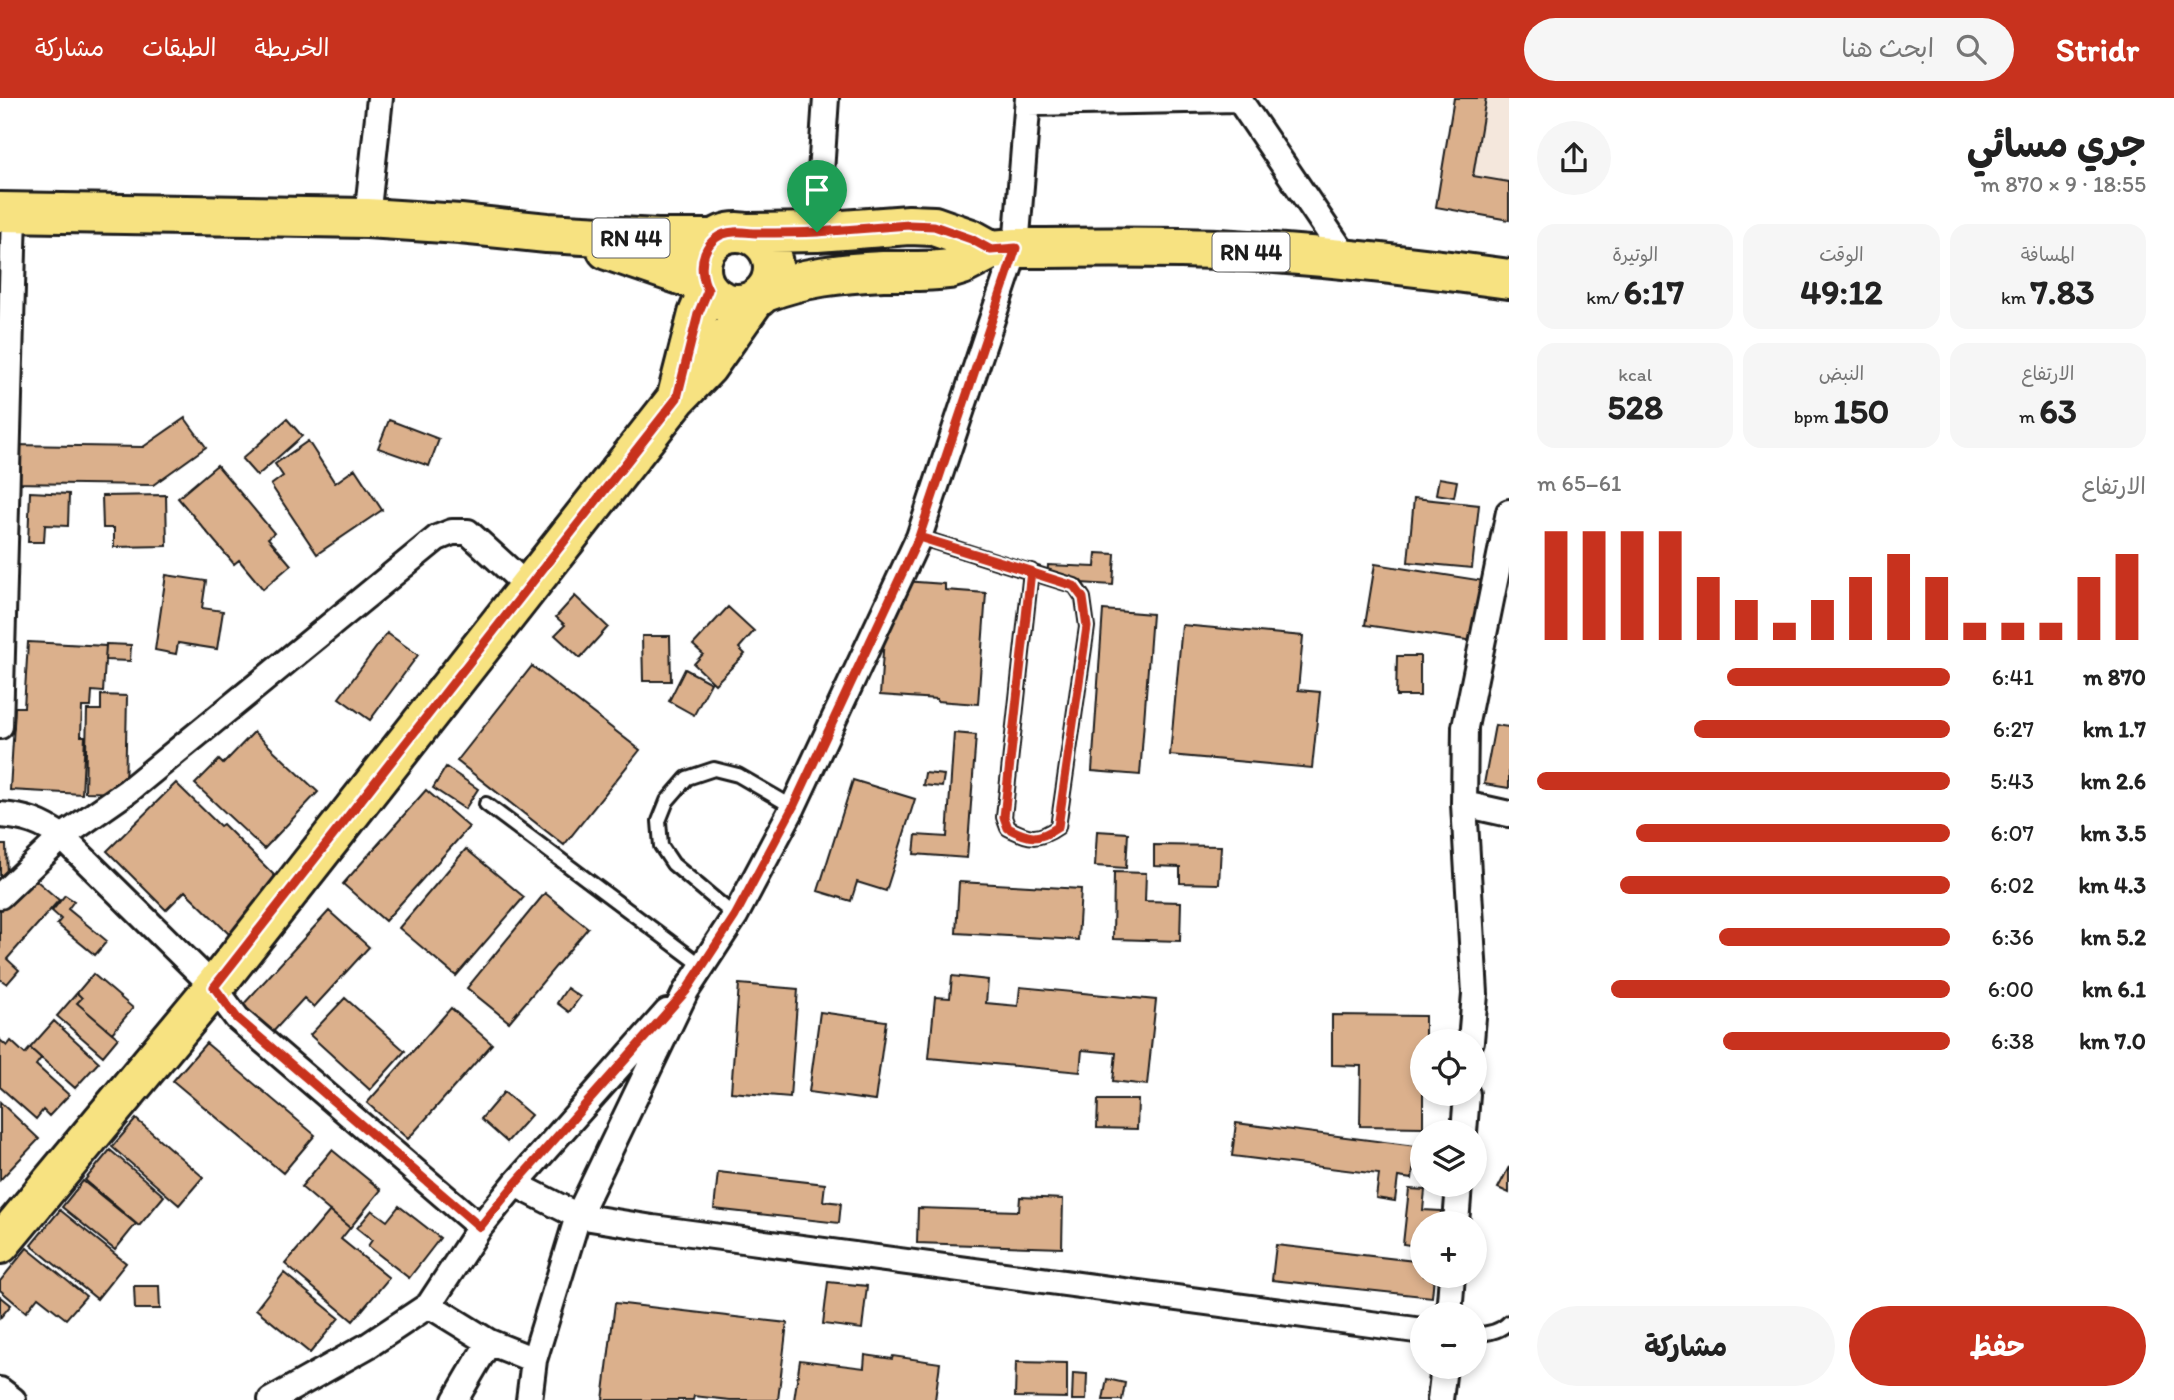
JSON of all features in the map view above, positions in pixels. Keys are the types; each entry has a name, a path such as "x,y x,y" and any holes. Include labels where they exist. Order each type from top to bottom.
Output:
{"main road":[{"path":"7,212 367,218 547,233"},
{"name":"RN 44","path":"547,233 657,239 909,225 934,226 1003,249 1235,250 1404,264 1509,279"},
{"name":"RN 44","path":"547,233 667,270 706,286"},
{"path":"0,1244 214,987 677,398 697,359 760,295 771,281 774,270 772,257 767,246 758,238 731,236 706,250 701,272 706,286 715,297 725,302 746,303 760,295"},
{"name":"RN 44","path":"760,295 789,283 825,276 949,269 1003,249"},
{"path":"667,270 681,301 687,334 697,359"},
{"path":"697,359 763,328 825,276"},
{"path":"697,359 698,314 706,286"}],"street":[{"path":"367,218 380,98"},
{"path":"817,232 826,98"},
{"path":"529,1400 534,1360 578,1216 686,991 735,916 793,807 919,537 1003,249 1028,101 1238,99 1348,260"},
{"path":"0,726 7,212"},
{"path":"1472,1029 1475,994 1464,804 1465,727 1509,512"},
{"path":"0,896 62,837 128,791 437,538 452,532 468,532 528,587"},
{"path":"1464,804 1509,814"},
{"path":"0,815 26,817 62,837 214,987 237,1018 480,1227"},
{"path":"271,1400 369,1345 429,1305 480,1227 515,1184 686,991"},
{"path":"515,1184 578,1216 1410,1329"},
{"path":"429,1305 489,1342 534,1360"},
{"path":"456,1400 489,1342"},
{"path":"1440,1400 1443,1379"},
{"path":"0,1390 13,1400"}],"lane":[{"path":"919,537 1031,571 1074,586 1083,598 1087,627 1058,827 1044,837 1025,837 1008,828 1004,817 1031,571"},
{"path":"735,916 673,864 661,846 659,821 667,801 687,778 714,769 738,775 793,807"},
{"path":"485,804 701,965"},
{"path":"1487,1334 1509,1322"}],"shaded area":[{"path":"1454,98 1509,98 1509,220 1436,207"}],"building":[{"path":"1454,98 1486,98 1473,176 1509,182 1509,220 1436,207"},
{"path":"185,418 206,447 153,485 12,483 13,445 143,447"},
{"path":"287,419 302,436 257,476 242,459"},
{"path":"389,420 439,439 429,466 378,448"},
{"path":"308,441 335,483 355,469 382,510 317,554 271,485 283,476 275,464"},
{"path":"217,465 274,533 268,538 291,565 263,589 239,560 234,564 178,498"},
{"path":"1439,478 1457,481 1454,497 1436,494"},
{"path":"30,492 69,494 68,526 45,525 44,542 28,542"},
{"path":"166,495 167,546 114,547 114,528 103,528 102,496"},
{"path":"1414,498 1479,505 1472,568 1408,562"},
{"path":"1096,553 1115,554 1113,585 1047,581 1048,565 1095,567"},
{"path":"1375,564 1484,581 1474,641 1365,625"},
{"path":"166,575 206,581 202,608 223,611 217,649 178,643 176,654 155,650"},
{"path":"888,580 945,584 945,590 986,593 978,704 880,695"},
{"path":"575,596 608,627 580,658 555,635 565,625 556,617"},
{"path":"728,607 754,631 739,648 745,654 715,684 694,664 703,654 693,645"},
{"path":"1103,610 1152,614 1140,775 1092,771"},
{"path":"1182,625 1303,636 1298,690 1320,692 1312,768 1170,755"},
{"path":"387,633 418,655 370,720 339,698"},
{"path":"642,636 670,636 671,681 643,681"},
{"path":"28,642 106,646 103,692 92,691 91,707 82,707 81,736 85,736 82,794 10,790 15,707 24,707"},
{"path":"106,644 131,645 130,661 105,660"},
{"path":"1397,656 1420,656 1420,696 1396,696"},
{"path":"532,666 640,750 564,845 457,761"},
{"path":"685,669 711,683 694,715 669,701"},
{"path":"101,695 127,696 125,793 85,792 87,710 101,710"},
{"path":"1495,725 1509,727 1509,788 1484,784"},
{"path":"254,732 318,792 264,849 195,784 219,760 223,764"},
{"path":"954,733 976,735 967,858 914,854 916,835 947,837"},
{"path":"446,767 478,789 465,809 433,788"},
{"path":"925,773 944,775 942,787 923,785"},
{"path":"853,780 915,799 886,891 857,882 851,901 818,891"},
{"path":"176,783 220,826 223,824 279,880 231,936 185,891 166,910 107,851"},
{"path":"426,790 469,827 385,921 343,884"},
{"path":"1097,831 1128,833 1126,868 1095,866"},
{"path":"0,845 6,845 7,879 0,879"},
{"path":"1154,845 1221,846 1219,884 1180,883 1180,867 1154,866"},
{"path":"466,849 524,897 456,976 399,928"},
{"path":"1114,872 1146,873 1145,901 1181,902 1180,941 1113,939"},
{"path":"30,875 59,900 7,959 19,970 7,984 0,979 0,909"},
{"path":"959,882 1081,889 1078,940 956,933"},
{"path":"545,893 588,928 509,1022 467,988"},
{"path":"65,895 74,901 68,909 107,941 95,955 57,924 61,919 52,911"},
{"path":"329,911 369,947 314,1007 304,998 271,1034 241,1007"},
{"path":"93,974 133,1008 112,1033 77,1003 82,998 77,993"},
{"path":"952,976 988,980 986,1003 1018,1006 1020,987 1156,1000 1147,1085 1113,1081 1116,1053 1082,1050 1080,1072 929,1058 935,997 950,998"},
{"path":"739,984 798,989 790,1097 731,1092"},
{"path":"567,988 580,997 569,1012 557,1003"},
{"path":"77,993 82,998 77,1003 118,1038 103,1056 57,1016"},
{"path":"345,998 405,1051 370,1090 310,1035"},
{"path":"451,1008 492,1044 408,1139 367,1103"},
{"path":"820,1012 886,1021 875,1101 809,1092"},
{"path":"1332,1015 1425,1016 1425,1029 1410,1029 1410,1106 1423,1106 1423,1120 1410,1120 1410,1127 1360,1126 1361,1066 1332,1065"},
{"path":"54,1021 99,1062 75,1088 30,1048"},
{"path":"0,1040 7,1046 11,1041 25,1054 30,1048 41,1058 36,1065 69,1095 49,1116 43,1110 36,1119 0,1087"},
{"path":"206,1043 315,1135 283,1173 173,1081"},
{"path":"504,1092 531,1115 507,1142 481,1119"},
{"path":"1098,1100 1138,1100 1137,1129 1097,1128"},
{"path":"0,1102 39,1139 0,1180"},
{"path":"136,1119 203,1177 179,1205 112,1147"},
{"path":"1236,1123 1410,1145 1410,1179 1398,1177 1395,1201 1376,1198 1379,1174 1232,1156"},
{"path":"110,1150 164,1196 139,1226 85,1180"},
{"path":"332,1150 381,1190 350,1228 301,1187"},
{"path":"1509,1167 1509,1193 1498,1188"},
{"path":"718,1172 825,1184 823,1201 841,1203 839,1223 714,1209"},
{"path":"83,1181 136,1224 115,1250 62,1207"},
{"path":"1410,1189 1410,1197 1424,1197 1423,1210 1441,1211 1410,1211 1410,1245 1403,1244"},
{"path":"1020,1197 1063,1199 1062,1248 917,1243 918,1208 1019,1211"},
{"path":"399,1206 440,1238 409,1278 368,1246 372,1240 357,1228 372,1210 387,1221"},
{"path":"60,1210 126,1263 97,1299 31,1245"},
{"path":"330,1211 350,1228 341,1239 389,1278 353,1321 285,1264"},
{"path":"1276,1245 1410,1260 1410,1288 1433,1288 1432,1297 1272,1280"},
{"path":"27,1248 86,1296 66,1319 38,1297 26,1312 0,1290 0,1281"},
{"path":"284,1273 339,1318 310,1353 256,1309"},
{"path":"828,1282 867,1286 862,1329 823,1324"},
{"path":"134,1286 159,1286 160,1309 135,1309"},
{"path":"0,1296 11,1305 0,1318"},
{"path":"615,1303 787,1323 778,1400 730,1400 694,1396 693,1400 603,1400"},
{"path":"865,1355 940,1363 935,1400 794,1400 800,1360 864,1368"},
{"path":"1016,1362 1067,1363 1067,1398 1015,1397"},
{"path":"1073,1373 1087,1374 1086,1400 1072,1400"},
{"path":"1107,1379 1125,1383 1122,1400 1103,1400"}],"route":[{"path":"817,232 735,232 723,234 706,250 701,272 708,290 698,314 677,398 214,987 237,1018 480,1227 686,991 735,916 793,807 919,537 1031,571 1004,817 1008,828 1025,837 1044,837 1058,827 1087,627 1083,598 1074,586 1031,571 975,554 919,537 1016,248 991,250 971,239 934,226 909,225 817,232"}]}
